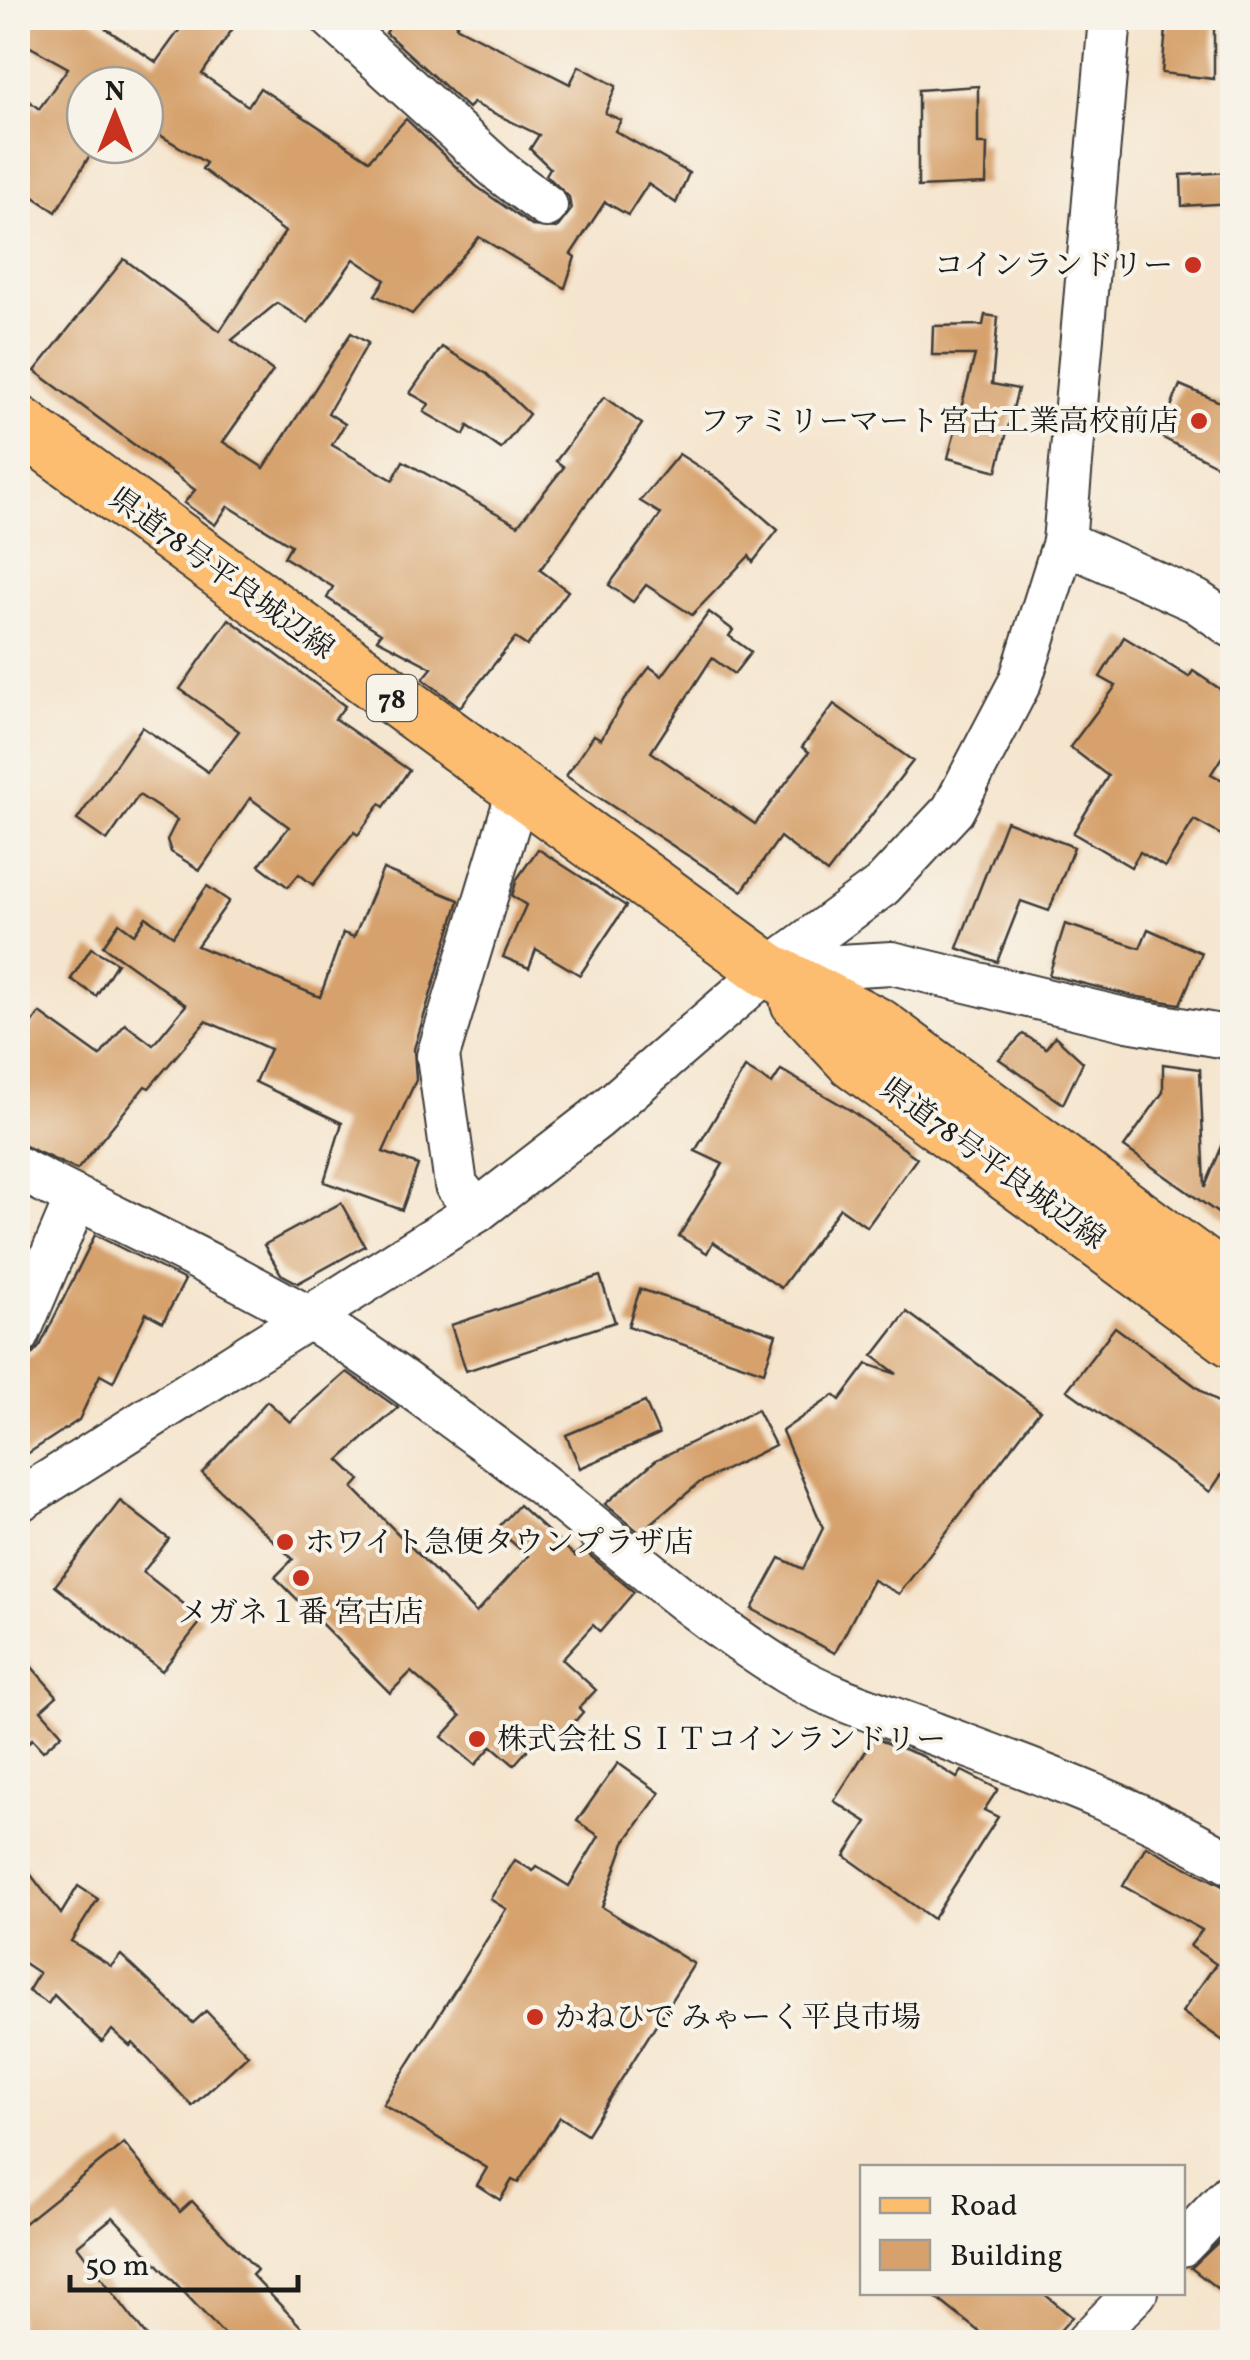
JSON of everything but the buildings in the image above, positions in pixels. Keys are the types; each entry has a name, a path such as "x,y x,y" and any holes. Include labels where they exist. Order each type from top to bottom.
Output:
{"main road":[{"name":"県道78号平良城辺線","path":"18,423 768,970 878,1026 1232,1287"},
{"name":"県道78号平良城辺線","path":"768,970 854,1060 1232,1339"}],"street":[{"path":"332,18 488,161 546,206"},
{"path":"18,1500 477,1211 596,1119 768,970 882,886 954,810 1020,682 1064,542 1110,18"},
{"path":"1064,542 1196,601 1232,626"},
{"path":"477,1211 456,1185 438,1056 518,791"},
{"path":"768,970 892,963 1128,1020 1232,1038"},
{"path":"18,1168 309,1318 481,1438 557,1495 645,1572 736,1640 793,1676 838,1697 1082,1789 1188,1837 1232,1864"},
{"path":"18,1335 76,1198"},
{"path":"1185,2241 1232,2193"},
{"path":"1087,2342 1133,2295"}],"place":[{"name":"コインランドリー","path":"1193,265"},
{"name":"ファミリーマート宮古工業高校前店","path":"1199,421"},
{"name":"ホワイト急便タウンプラザ店","path":"285,1542"},
{"name":"メガネ１番 宮古店","path":"301,1578"},
{"name":"株式会社ＳＩＴコインランドリー","path":"477,1739"},
{"name":"かねひで みゃーく平良市場","path":"535,2017"}]}
